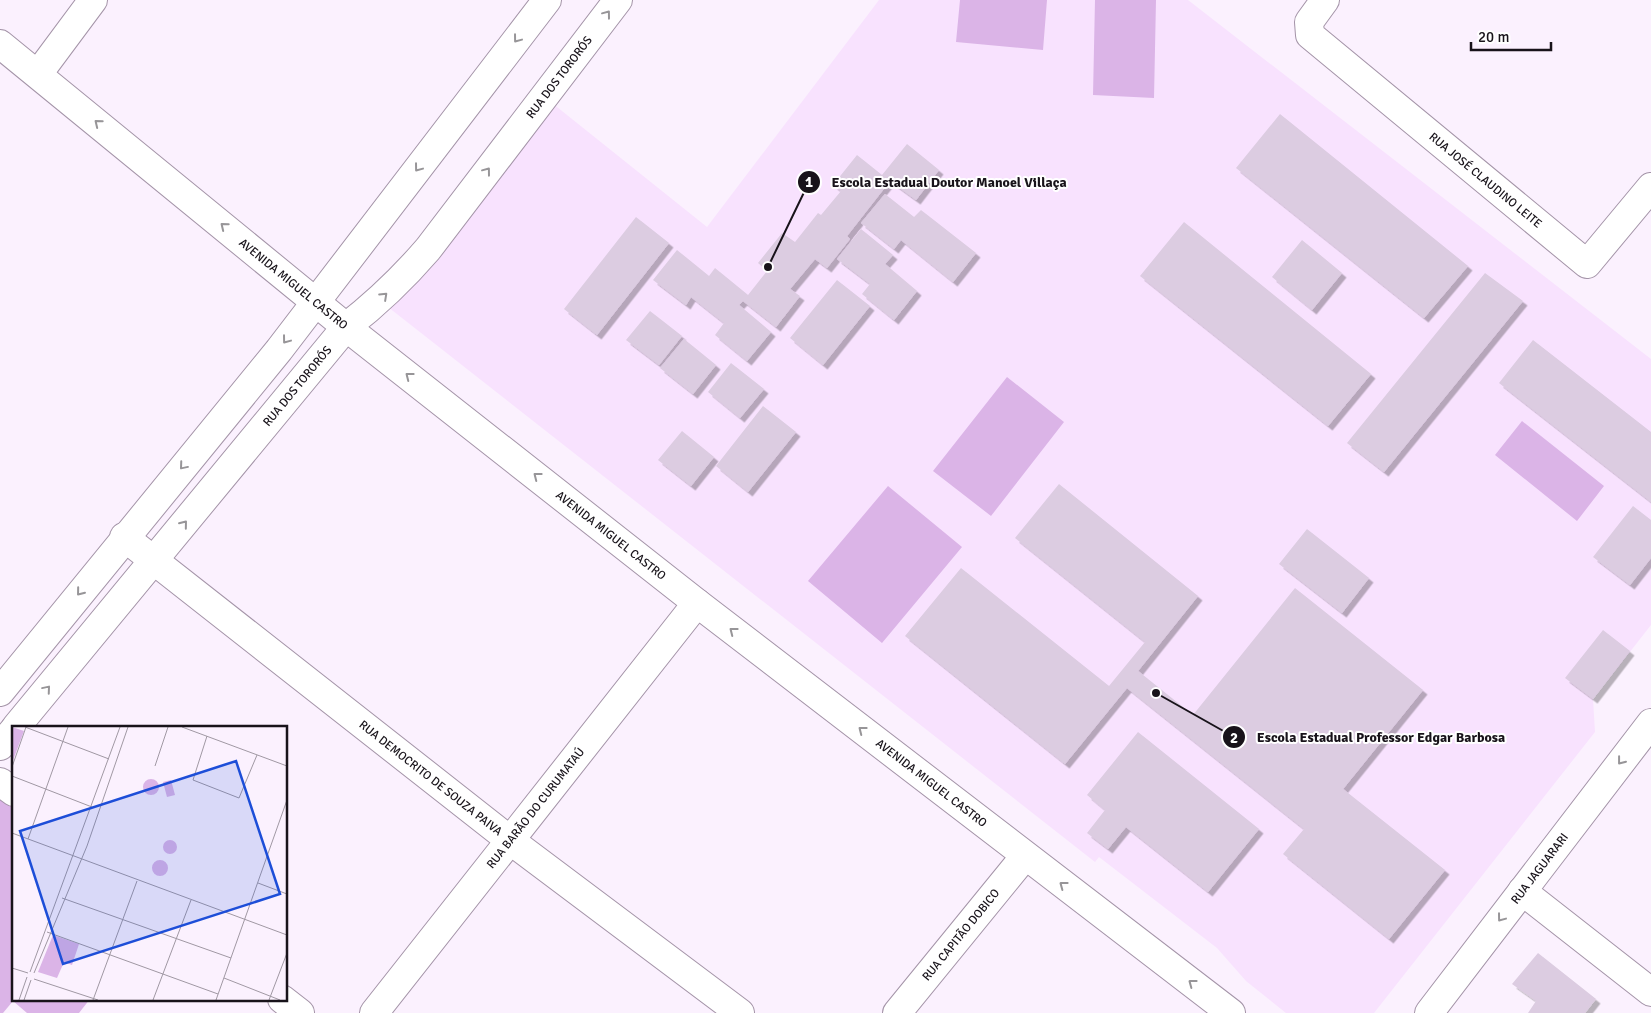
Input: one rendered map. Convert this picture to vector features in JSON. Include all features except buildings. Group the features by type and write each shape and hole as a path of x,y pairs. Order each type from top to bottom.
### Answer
{"street":[{"path":"38,74 93,0"},
{"path":"0,692 124,537 279,350 546,0"},
{"name":"RUA DOS TORORÓS","path":"17,726 346,327 379,301 405,276 618,0"},
{"name":"RUA JOSÉ CLAUDINO LEITE","path":"1325,0 1309,22 1308,30 1310,34 1587,264 1651,187"},
{"name":"AVENIDA MIGUEL CASTRO","path":"0,44 346,327 697,603 1231,1013"},
{"name":"RUA DEMOCRITO DE SOUZA PAIVA","path":"124,537 511,841 740,1013"},
{"name":"RUA BARÃO DO CURUMATAÚ","path":"374,1013 697,603"},
{"name":"RUA JAGUARARI","path":"1429,1013 1651,723"},
{"path":"0,746 12,732"},
{"path":"0,782 12,791"},
{"name":"RUA CAPITÃO DOBICO","path":"897,1013 1025,856"},
{"path":"1522,891 1651,992"},
{"path":"283,1000 300,1013"}],"shaded area":[{"path":"879,0 1188,0 1651,359 1651,625 1593,699 1595,732 1374,1013 1286,1013 1246,981 1217,948 1099,857 1095,862 388,307 552,103 707,227"},
{"path":"960,0 1047,0 1043,50 956,42"},
{"path":"1095,0 1156,0 1154,98 1093,95"},
{"path":"1007,377 1064,422 991,516 933,471"},
{"path":"1522,421 1604,486 1577,521 1495,455"},
{"path":"888,486 962,547 882,643 808,581"},
{"path":"0,791 12,800 12,1000 89,1000 79,1013 27,1013 13,1001 3,1013 0,1013"}],"place":[{"name":"Escola Estadual Doutor Manoel Villaça","path":"768,267"},
{"name":"Escola Estadual Professor Edgar Barbosa","path":"1156,693"}]}
